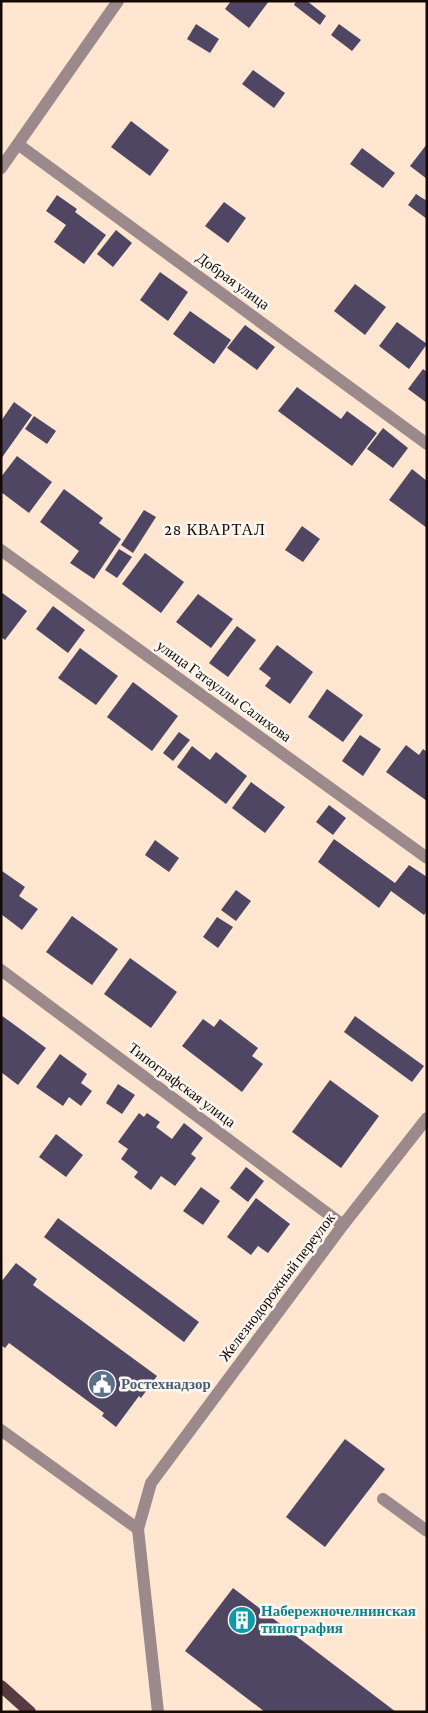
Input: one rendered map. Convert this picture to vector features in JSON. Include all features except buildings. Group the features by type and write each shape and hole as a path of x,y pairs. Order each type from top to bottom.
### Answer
{"main road":[{"path":"1,1686 30,1712"}],"street":[{"path":"1,168 19,145 118,1"},
{"name":"Добрая улица","path":"19,145 427,444"},
{"name":"улица Гатауллы Салихова","path":"1,550 427,858"},
{"name":"Типографская улица","path":"1,970 343,1225"},
{"name":"Железнодорожный переулок","path":"158,1712 138,1529 151,1483 343,1225 427,1118"},
{"path":"1,1430 138,1529"},
{"path":"383,1499 427,1531"}],"place":[{"name":"Ростехнадзор","path":"102,1384"},
{"name":"Набережночелнинская типография","path":"242,1620"}],"district":[{"name":"28 КВАРТАЛ","path":"215,529"}]}
